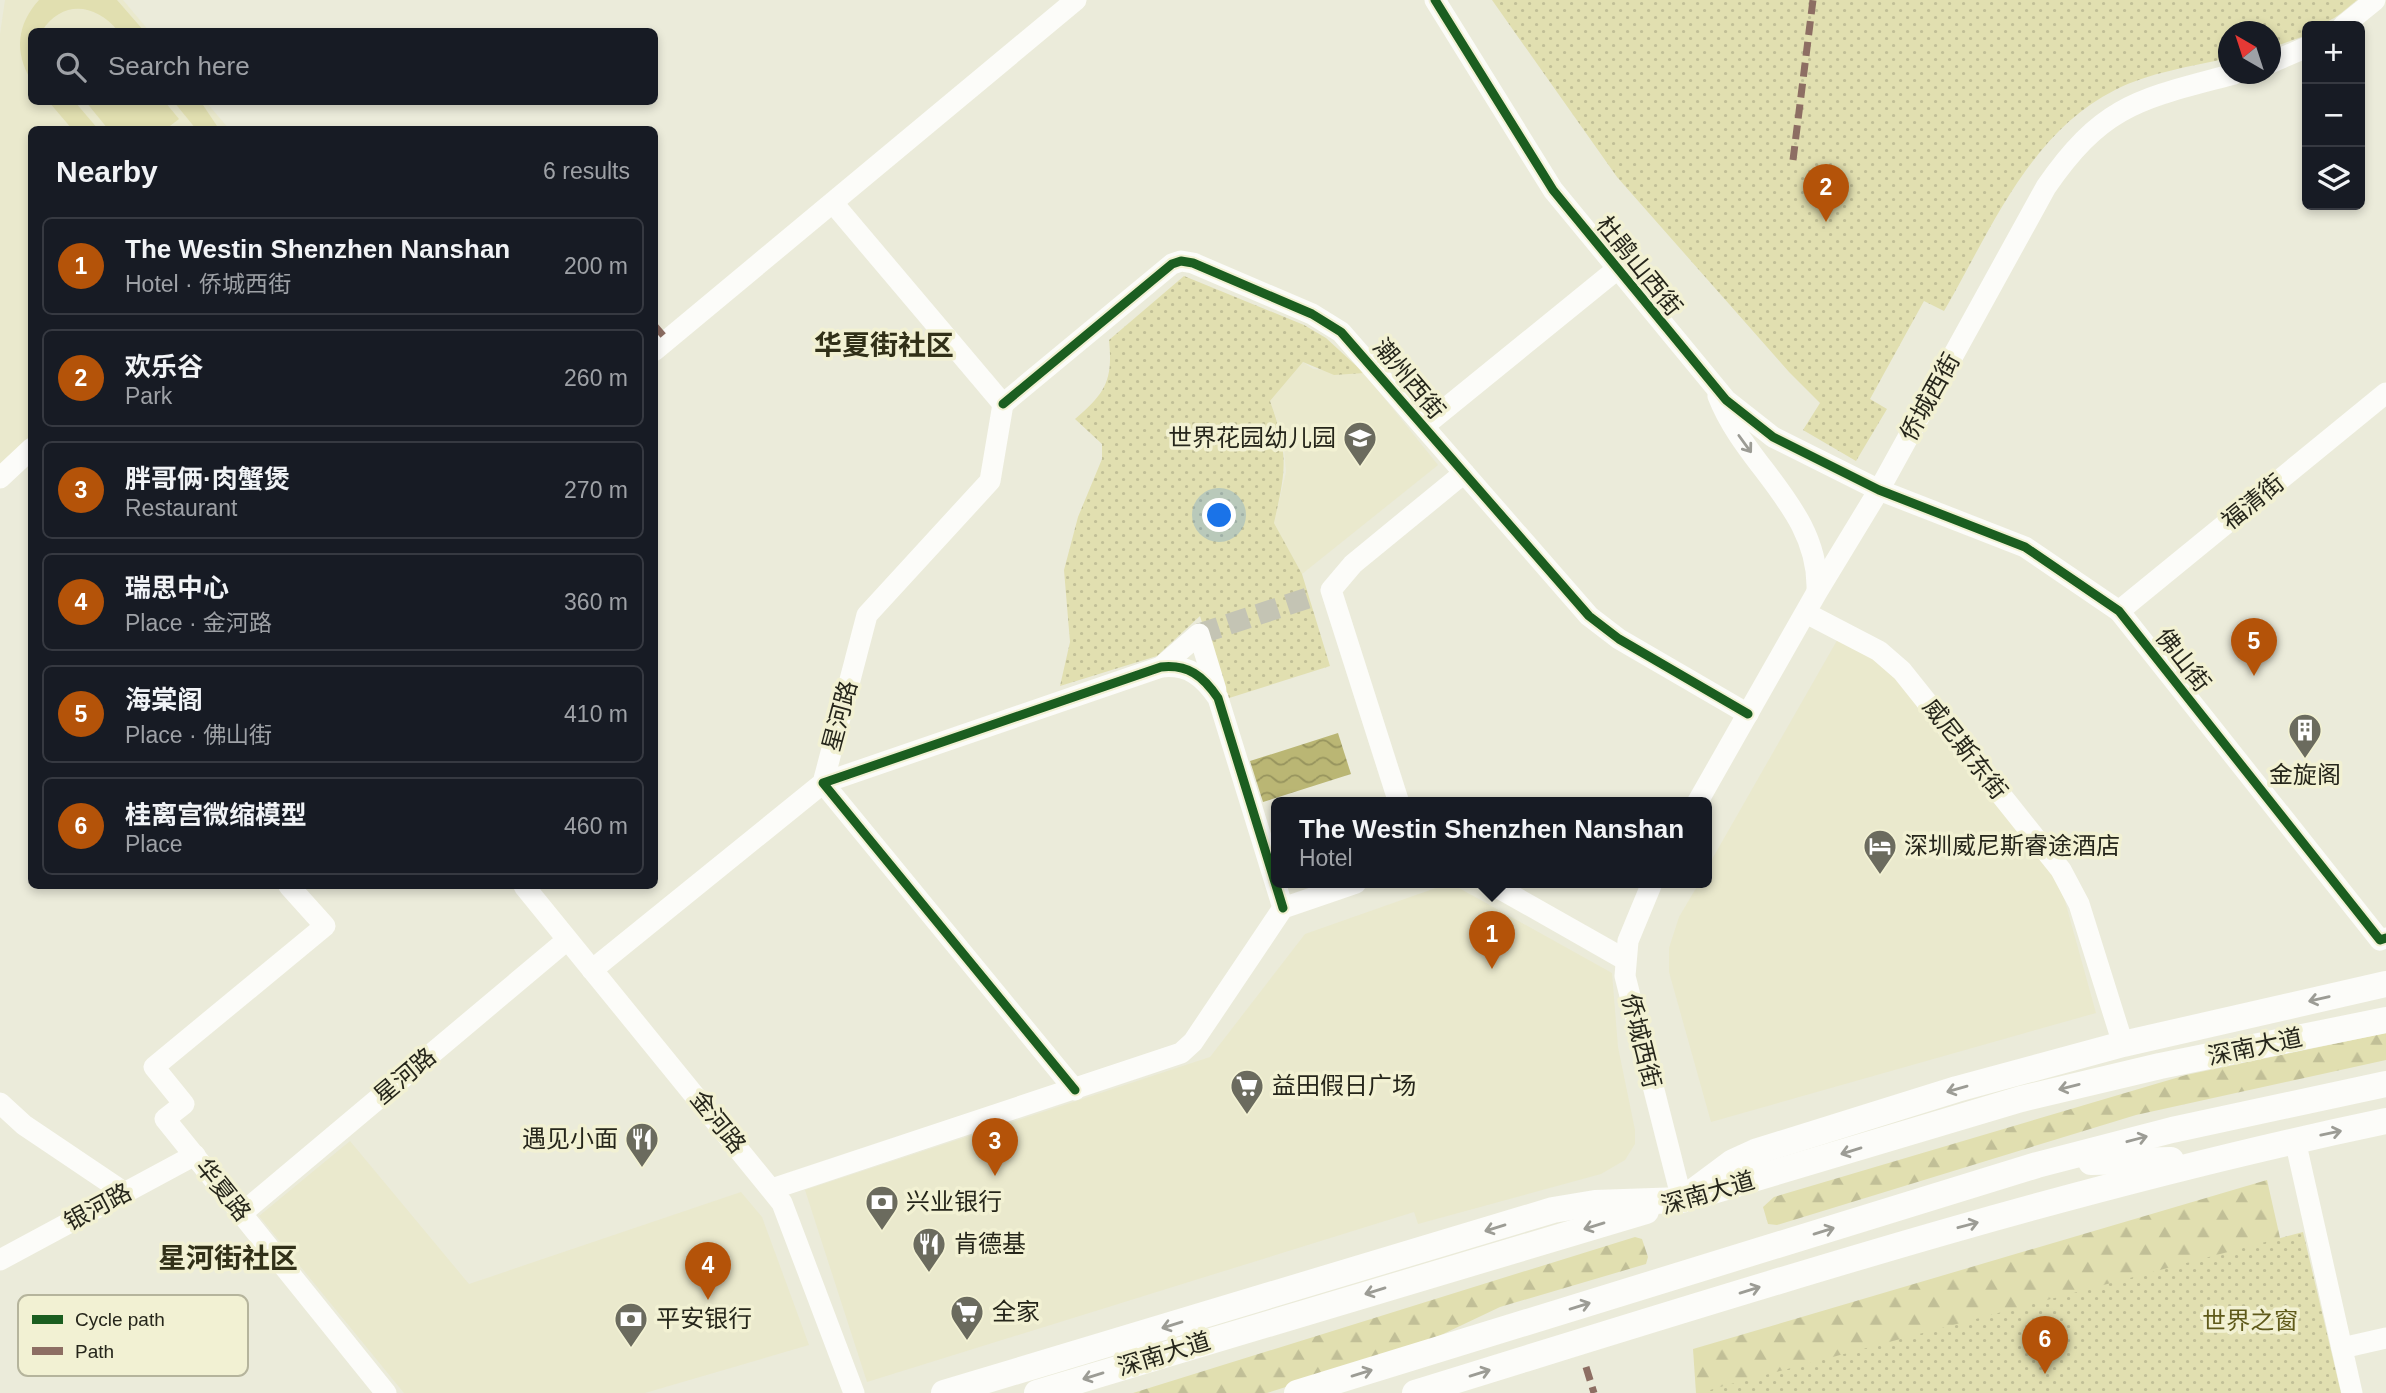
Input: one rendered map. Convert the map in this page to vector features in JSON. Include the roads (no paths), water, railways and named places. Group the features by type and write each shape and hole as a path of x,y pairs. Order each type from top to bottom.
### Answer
{"main road":[{"path":"944,1393 1553,1210 1595,1203 1682,1200 1733,1162 1755,1152 2023,1071 2123,1044 2386,984"},
{"name":"深南大道","path":"1037,1393 2021,1099 2160,1066 2386,1020"},
{"path":"2023,1071 2054,1066 2160,1066"},
{"path":"1297,1393 2037,1165 2172,1130 2386,1084"},
{"path":"1415,1393 1935,1234 2231,1154 2386,1121"},
{"path":"2037,1165 2231,1154"},
{"path":"1685,1309 1759,1251"},
{"path":"1150,1358 1308,1285"}],"street":[{"path":"658,348 1076,0"},
{"name":"杜鹃山西街","path":"1435,0 1545,180 1616,270 1713,384 1741,413 1773,437 1879,490"},
{"path":"2349,21 2375,0"},
{"path":"2281,58 2302,49"},
{"name":"侨城西街","path":"1700,797 1816,592 1879,490 2046,187 2067,156 2093,130 2138,101 2218,78"},
{"path":"832,203 1003,404"},
{"name":"潮州西街","path":"1003,404 1172,264 1181,261 1327,322 1356,345 1589,616 1619,639 1748,714"},
{"path":"1424,426 1616,270"},
{"path":"1713,384 1730,424 1808,533 1816,560 1816,592"},
{"name":"福清街","path":"2119,611 2386,393"},
{"name":"星河路","path":"592,970 823,783 867,615 990,481 1003,404"},
{"path":"0,478 28,452"},
{"path":"1397,797 1322,593 1353,564 1465,473"},
{"name":"佛山街","path":"1879,490 2025,547 2119,611 2379,940 2386,939"},
{"name":"威尼斯东街","path":"1806,613 1879,651 1902,671 2061,870 2079,904 2123,1044"},
{"path":"1161,667 1199,634 1271,869"},
{"path":"1075,1090 823,783 1161,667 1184,667 1194,671 1218,698"},
{"path":"1277,888 1283,908"},
{"path":"772,1189 1075,1090 1188,1048 1283,908 1341,888"},
{"path":"1499,888 1624,959"},
{"name":"侨城西街","path":"1649,888 1637,913 1624,959 1628,993 1682,1200"},
{"name":"华夏路","path":"292,889 325,926 154,1067 184,1104 165,1119 386,1393"},
{"name":"金河路","path":"526,889 772,1189 789,1219 854,1393"},
{"name":"星河路","path":"242,1213 568,940"},
{"path":"0,1103 23,1125 125,1193"},
{"path":"2295,1140 2351,1393"},
{"name":"银河路","path":"0,1260 195,1155"},
{"path":"2342,1348 2386,1338"}],"water":[{"path":"1338,733 1351,774 1279,797 1271,797 1263,802 1250,761"}],"tunnel":[{"path":"1199,634 1314,596"}],"place":[{"name":"欢乐谷","path":"1826,222"},
{"name":"世界花园幼儿园","path":"1360,468"},
{"name":"海棠阁","path":"2254,676"},
{"name":"金旋阁","path":"2305,760"},
{"name":"深圳威尼斯睿途酒店","path":"1880,876"},
{"name":"The Westin Shenzhen Nanshan","path":"1492,969"},
{"name":"益田假日广场","path":"1247,1116"},
{"name":"遇见小面","path":"642,1169"},
{"name":"胖哥俩·肉蟹煲","path":"995,1176"},
{"name":"兴业银行","path":"882,1232"},
{"name":"肯德基","path":"929,1274"},
{"name":"瑞思中心","path":"708,1300"},
{"name":"全家","path":"967,1342"},
{"name":"平安银行","path":"631,1349"},
{"name":"桂离宫微缩模型","path":"2045,1374"}],"district":[{"name":"华夏街社区","path":"884,345"},
{"name":"星河街社区","path":"228,1258"}],"park label":[{"name":"世界之窗","path":"2250,1321"}]}
